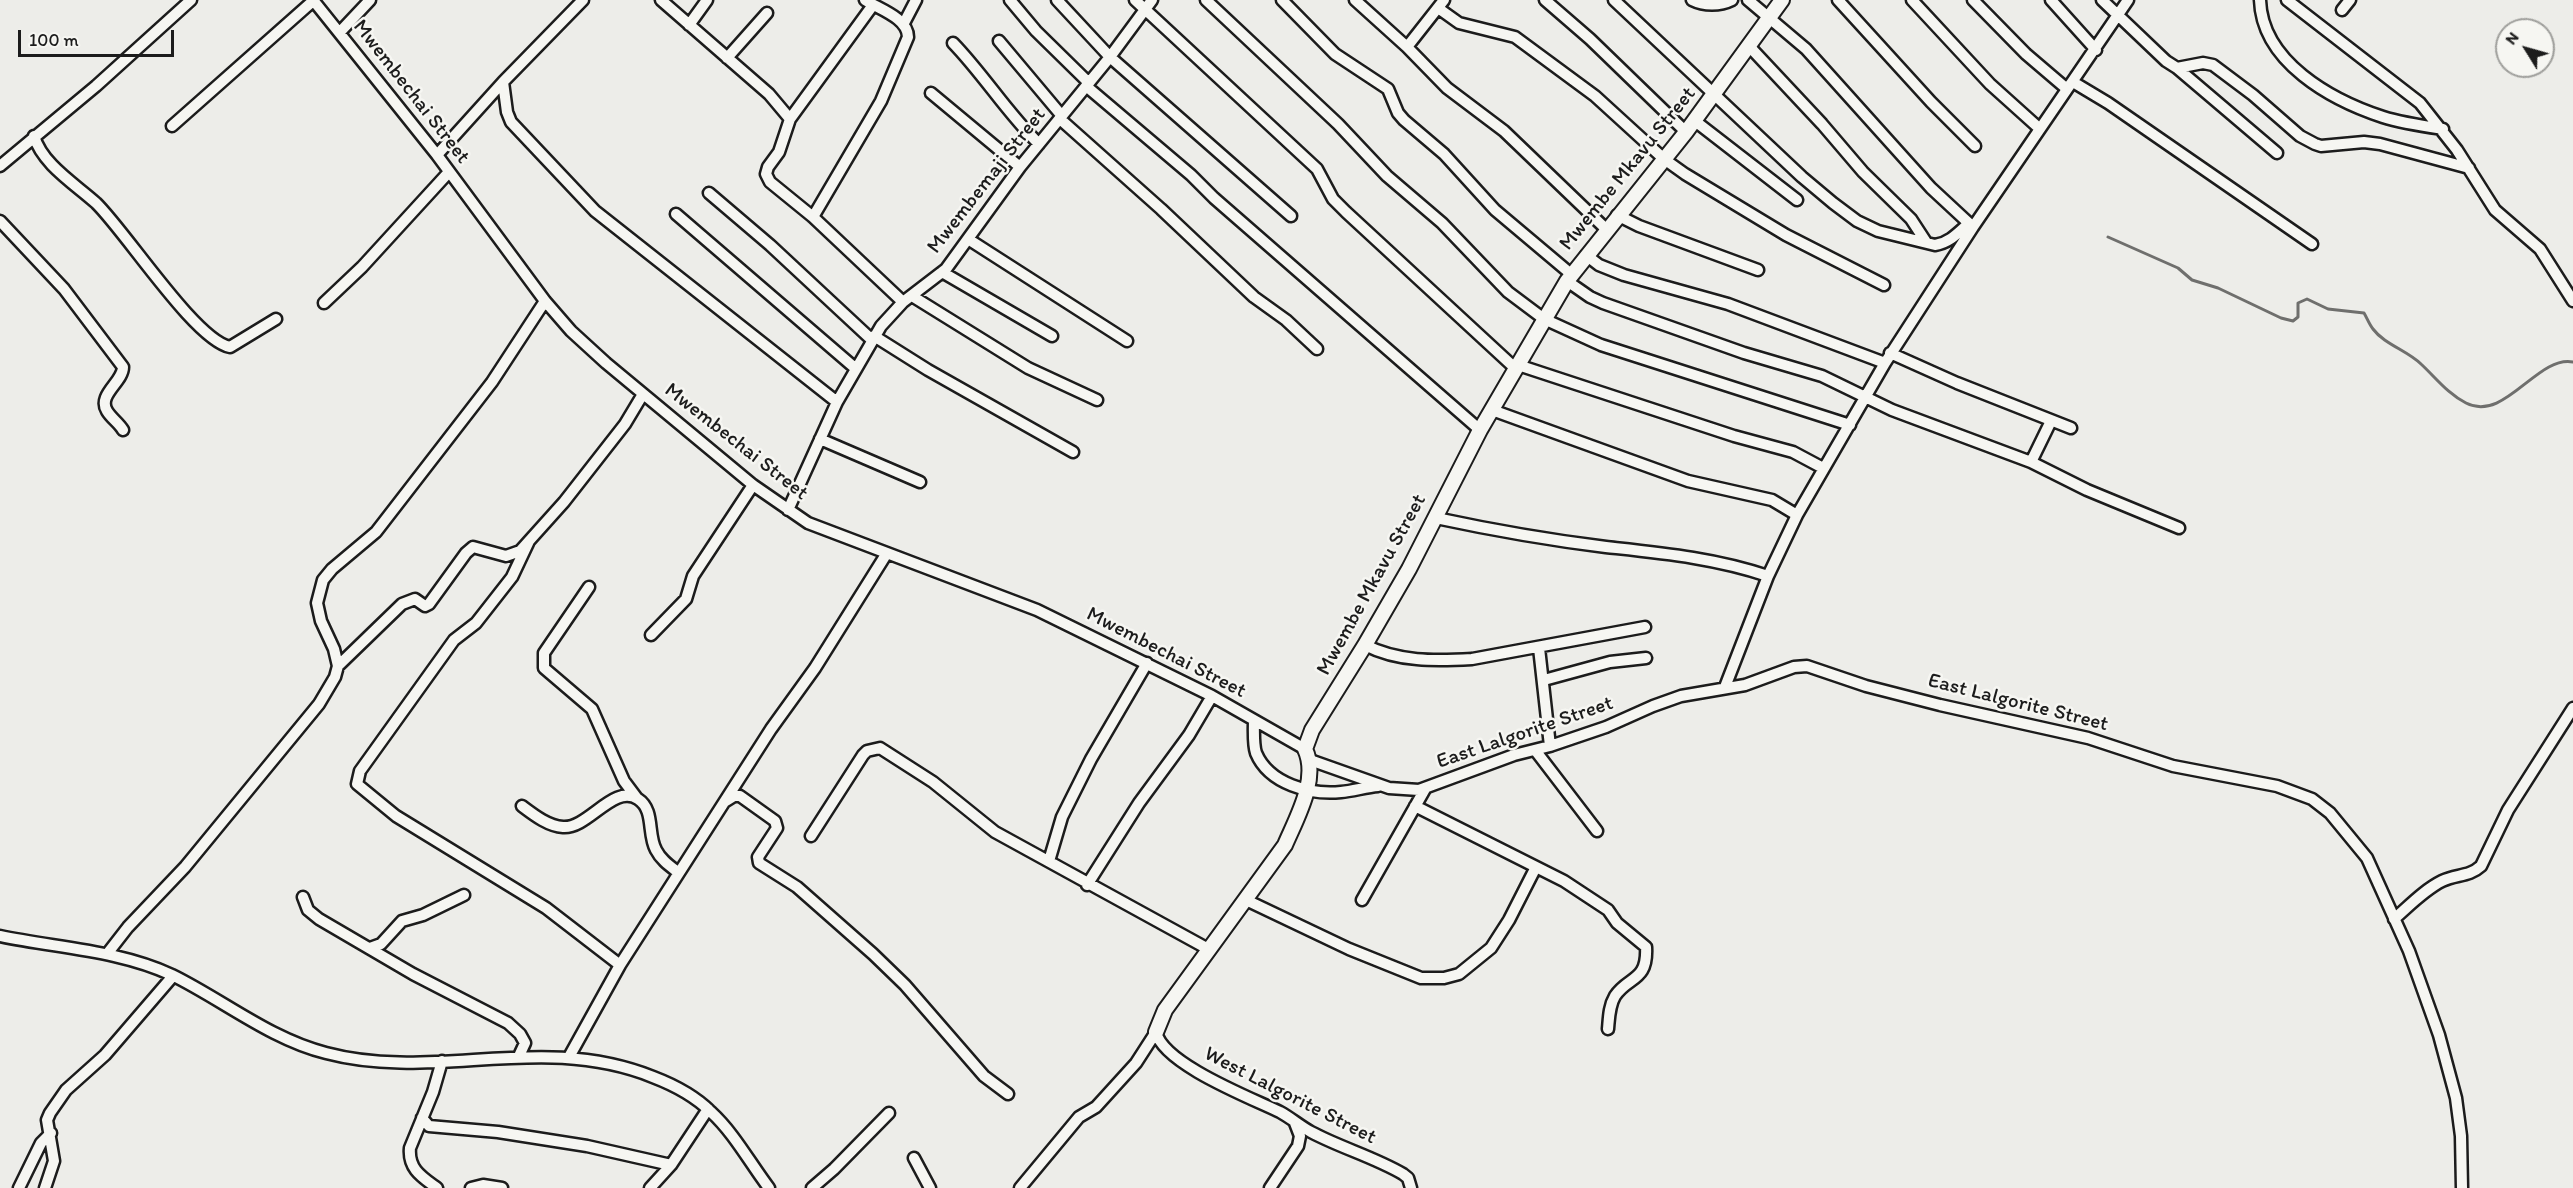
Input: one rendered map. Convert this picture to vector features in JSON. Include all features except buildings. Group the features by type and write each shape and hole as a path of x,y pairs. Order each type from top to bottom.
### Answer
{"street":[{"path":"0,166 96,86 191,0"},
{"path":"172,126 313,0"},
{"name":"Mwembechai Street","path":"313,0 437,155 545,301 584,344 753,485 808,523 1037,610 1147,663 1212,696 1308,755"},
{"path":"340,32 370,0"},
{"path":"437,155 503,82 583,0"},
{"path":"661,0 769,94 790,119"},
{"path":"689,25 707,0"},
{"path":"904,24 916,0"},
{"path":"1010,0 1036,31 1088,84 1214,198 1480,430"},
{"path":"1057,0 1110,57 1291,216"},
{"path":"1135,0 1317,169 1333,199 1346,212 1517,367 1734,436 1793,452 1823,468"},
{"name":"Mwembemaji Street","path":"788,510 837,402 873,338 907,299 942,272 1020,167 1110,57 1152,0"},
{"path":"1206,0 1338,124 1388,176 1442,223 1508,292 1544,319 1601,345 1850,425"},
{"path":"1282,0 1335,54 1388,89 1398,113 1404,120 1444,154 1495,210 1590,297 1743,353 1822,376 1892,411 2031,462 2087,490 2179,528"},
{"path":"1355,0 1407,47 1447,88 1504,131 1606,229"},
{"path":"1545,0 1590,39 1686,132"},
{"path":"1614,0 1802,177 1857,221 1887,234 1935,245 1943,244 1971,226"},
{"path":"1692,0 1712,4 1722,4 1731,0"},
{"path":"1748,0 1806,49 1910,166 1971,226"},
{"name":"Mwembe Mkavu Street","path":"1020,1188 1079,1116 1096,1107 1136,1063 1156,1032 1165,1010 1285,845 1306,791 1310,774 1308,755 1312,730 1365,645 1436,518 1480,430 1544,319 1569,277 1686,132 1782,0"},
{"path":"1838,0 1931,102 1975,146"},
{"path":"1912,0 1989,84 2040,129"},
{"path":"1973,0 2025,54 2223,182 2312,244"},
{"path":"2051,0 2096,50"},
{"path":"2102,0 2166,61 2277,153"},
{"path":"1725,687 1768,576 1797,515 1887,358 1971,226 2096,50 2128,0"},
{"path":"2260,0 2260,11 2272,44 2286,61 2325,90 2383,117 2443,129"},
{"path":"2342,10 2350,0"},
{"path":"813,217 885,93 908,37 908,30 904,24 869,2 790,119 779,152 768,167 767,179 907,299 1028,368 1064,387 1097,400"},
{"path":"2294,2 2420,104 2443,129 2495,210 2540,249 2573,301"},
{"path":"1407,47 1441,4 1459,23 1515,37 1595,96 1664,159 1755,217 1884,285"},
{"path":"727,58 767,13"},
{"path":"999,41 1061,117 1254,297 1286,320 1317,349"},
{"path":"953,43 968,58 1016,121 1039,144"},
{"path":"1748,45 1822,124 1863,172 1911,219 1926,242"},
{"path":"2177,68 2203,63 2213,65 2253,95 2300,136 2315,144 2321,146 2364,142 2380,144 2469,168"},
{"path":"503,82 507,112 511,122 582,199 837,402"},
{"path":"931,93 1020,167"},
{"path":"1695,120 1797,200"},
{"path":"34,136 40,150 104,212 191,317 215,340 230,347 276,319"},
{"path":"324,303 362,267 449,172"},
{"path":"710,193 873,338 1073,452"},
{"path":"676,214 855,368"},
{"path":"1617,215 1639,226 1758,270"},
{"path":"0,221 64,289 123,367 123,373 108,392 105,405 107,411 123,430"},
{"path":"968,239 1127,341"},
{"path":"1586,255 1606,268 1624,275 1728,304 1887,358 2071,428"},
{"path":"942,272 1053,336"},
{"path":"107,954 128,927 185,867 319,704 335,677 338,666 334,649 321,621 317,603 323,580 332,569 376,532 492,382 545,301"},
{"path":"338,666 402,604 415,599 425,606 429,604 473,546 506,556 520,551 564,502 613,440 643,394"},
{"path":"1492,411 1688,481 1772,500 1797,515"},
{"path":"2031,462 2051,421"},
{"path":"820,439 920,482"},
{"path":"651,635 686,599 693,576 753,485"},
{"path":"1436,518 1518,536 1694,558 1741,567 1768,576"},
{"path":"529,541 512,577 476,623 454,640 360,771 357,784 396,816 546,908 620,965"},
{"path":"569,1057 620,965 771,729 815,668 887,553"},
{"path":"588,587 547,647 543,660 544,668 592,709 624,781 643,803 649,815 650,833 655,849 662,860 679,873"},
{"path":"1365,645 1383,654 1400,658 1445,661 1539,648 1645,627"},
{"path":"1539,648 1550,746"},
{"path":"1544,680 1610,662 1646,658"},
{"path":"1049,861 1062,817 1147,663"},
{"name":"East Lalgorite Street","path":"1308,755 1382,786 1407,791 1425,789 1491,762 1550,746 1606,727 1663,702 1753,682 1794,667 1815,667 1866,686 2088,738 2173,766 2277,786 2312,799 2330,813 2367,858 2426,995 2456,1098 2461,1136 2462,1188"},
{"path":"1087,885 1139,802 1189,735 1212,696"},
{"path":"2394,919 2434,885 2446,879 2473,873 2481,866 2508,810 2573,708"},
{"path":"1254,720 1255,751 1265,768 1306,791 1341,792 1382,786"},
{"path":"811,836 862,755 867,751 880,748 933,782 995,832 1049,861 1087,885 1210,950"},
{"path":"1535,750 1597,831"},
{"path":"1362,900 1425,789"},
{"path":"522,806 546,822 562,827 572,826 606,804 625,796 636,797"},
{"path":"726,801 734,796 740,796 775,821 777,828 758,857 759,863 797,887 873,954 905,985 984,1076 1008,1094"},
{"path":"1415,806 1564,881 1608,910 1617,923 1646,947 1644,968 1633,981 1615,995 1610,1006 1608,1029"},
{"path":"1246,900 1332,941 1421,978 1444,978 1459,974 1491,948 1509,920 1536,867"},
{"path":"370,948 381,944 402,921 423,915 465,895"},
{"path":"303,897 311,914 514,1028 525,1043 519,1056"},
{"path":"0,936 107,954 173,976 309,1048 368,1061 442,1061 519,1056 569,1057 615,1064 677,1088 708,1109 742,1150 769,1188"},
{"path":"45,1188 54,1161 47,1120 66,1090 105,1055 173,976"},
{"name":"West Lalgorite Street","path":"1156,1032 1158,1042 1182,1062 1284,1114 1324,1138 1403,1174 1408,1178 1411,1188"},
{"path":"437,1188 415,1171 409,1157 442,1061"},
{"path":"650,1188 671,1164 708,1109"},
{"path":"812,1188 889,1113"},
{"path":"422,1118 429,1126 498,1132 587,1146 671,1164"},
{"path":"1270,1188 1298,1146 1300,1136 1295,1122"},
{"path":"19,1188 24,1173 41,1143 51,1133"},
{"path":"914,1158 930,1188"},
{"path":"471,1188 483,1185 502,1188"}],"waterway":[{"path":"2108,237 2178,268 2192,280 2218,288 2281,318 2293,321 2298,317 2298,303 2307,299 2328,309 2364,313 2378,334 2416,359 2460,399 2480,407 2494,404 2508,397 2547,368 2560,363 2573,362"}]}
